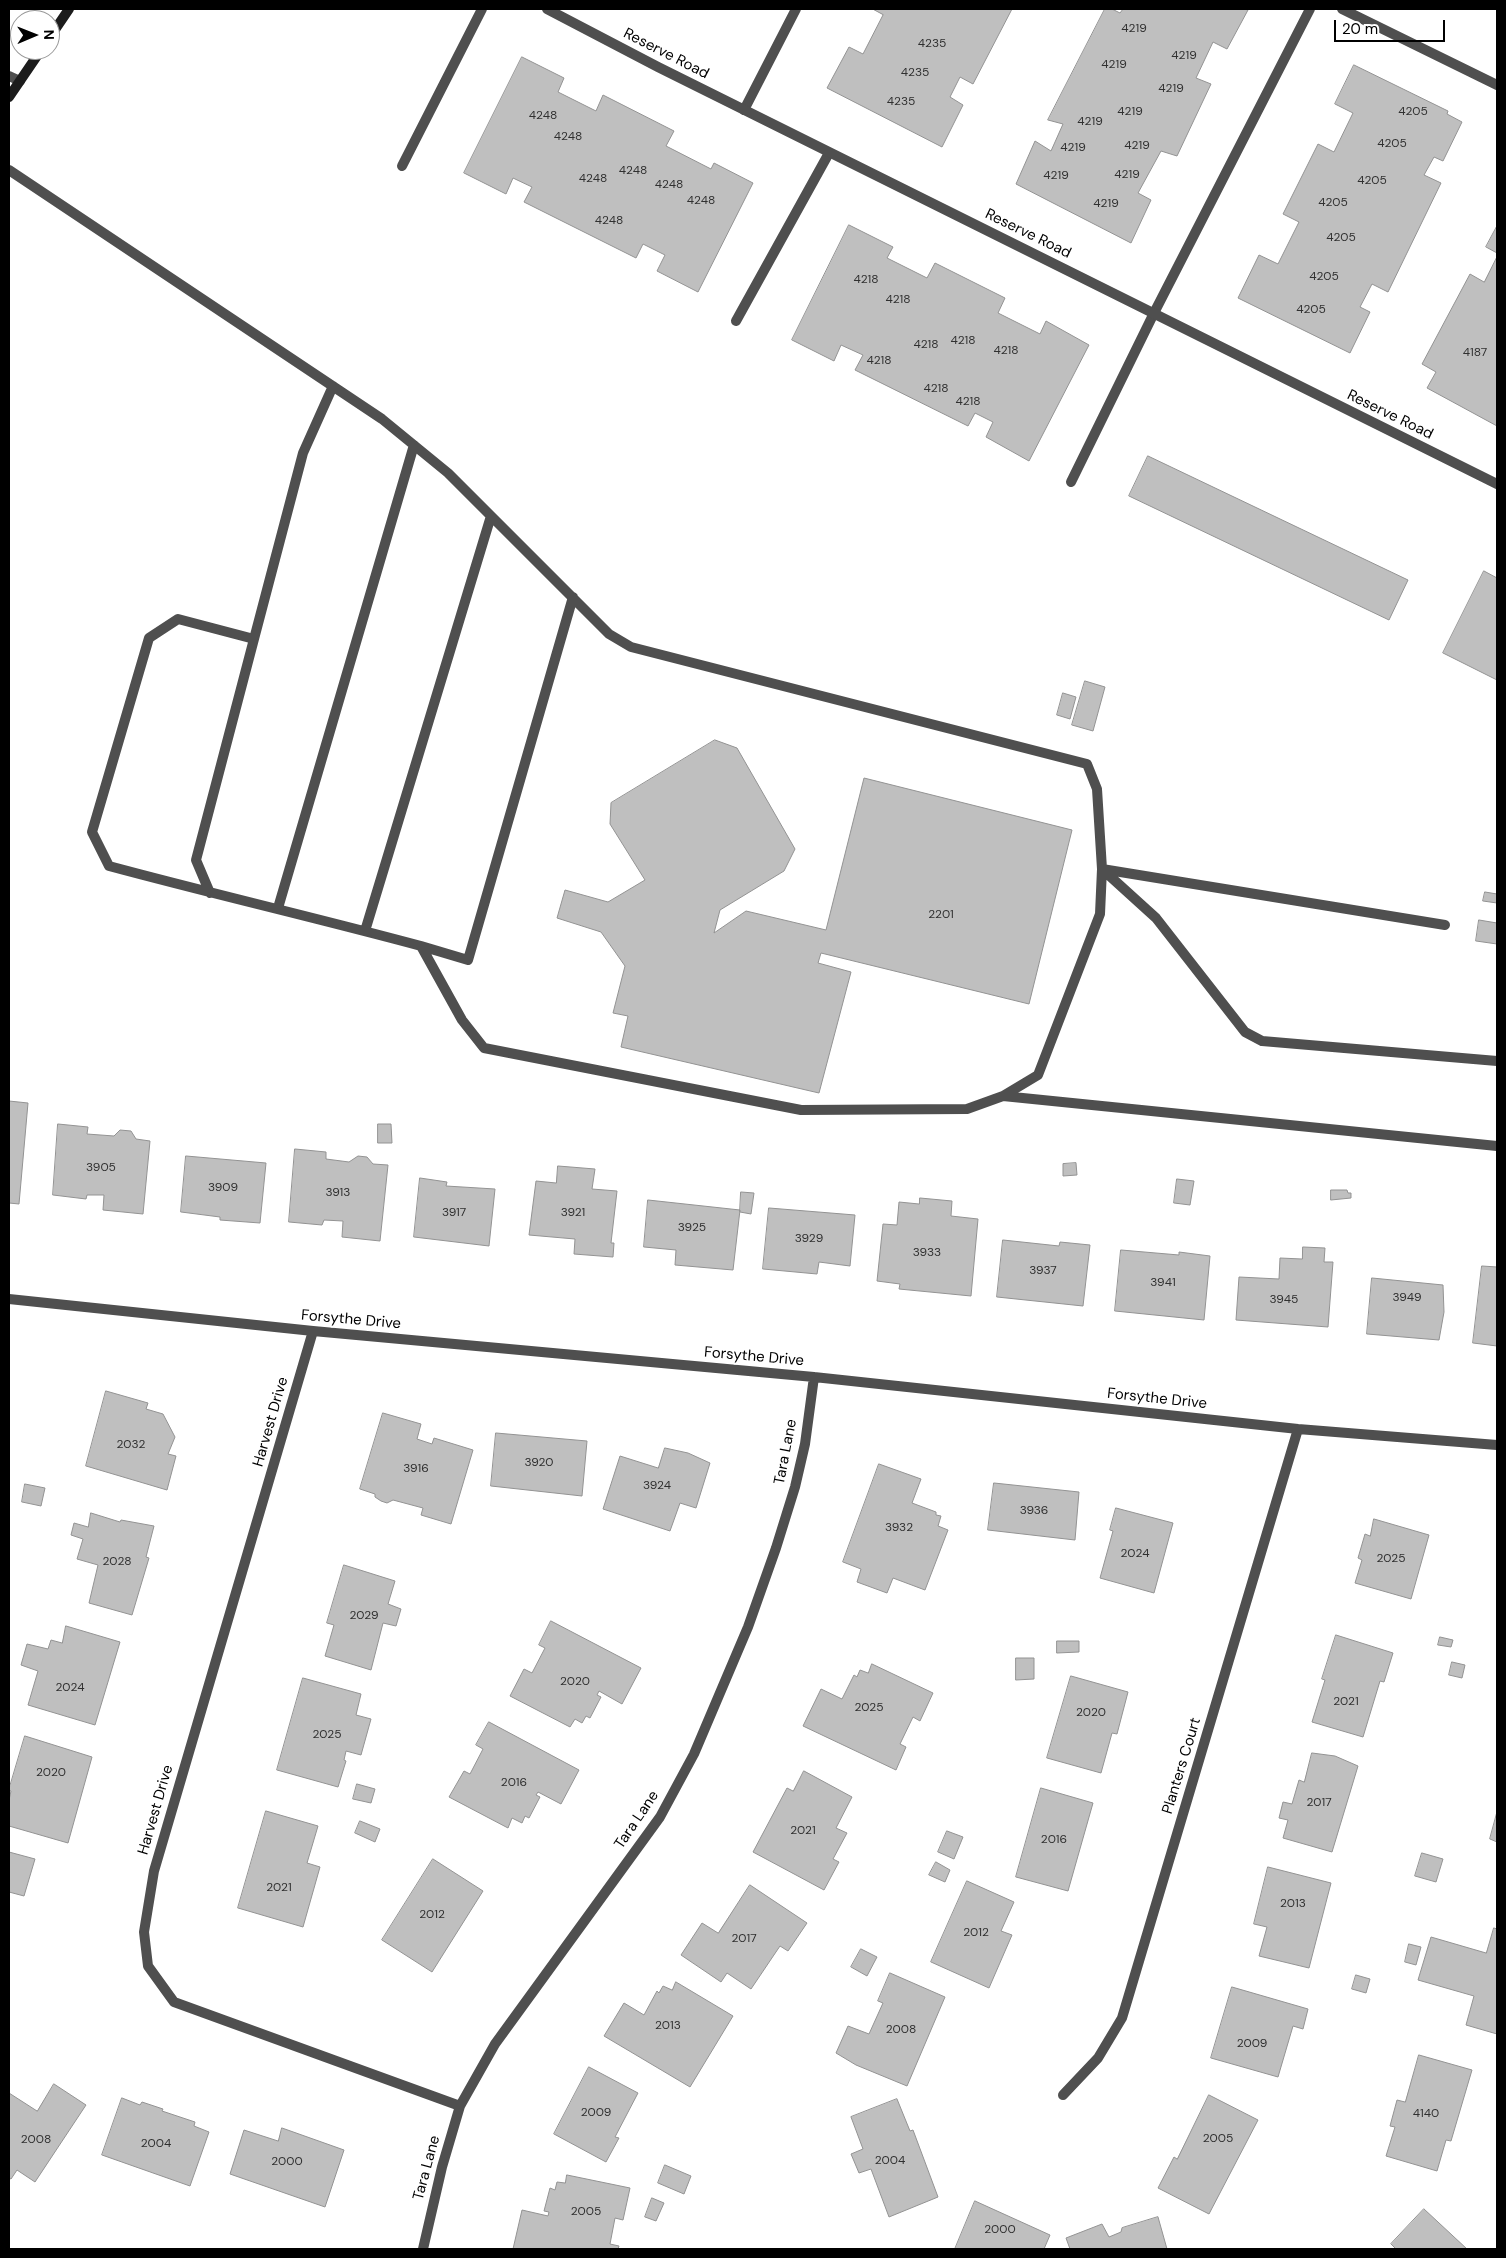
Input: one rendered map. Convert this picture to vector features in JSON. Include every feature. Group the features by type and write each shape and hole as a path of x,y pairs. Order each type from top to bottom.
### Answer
{"street":[{"path":"60,22 69,9"},
{"path":"402,166 482,9"},
{"name":"Reserve Road","path":"547,9 744,110 1497,484"},
{"path":"744,110 796,9"},
{"path":"1071,482 1154,313 1310,9"},
{"path":"1342,9 1497,85"},
{"path":"9,97 34,60"},
{"path":"9,76 20,82"},
{"path":"736,321 830,152"},
{"path":"9,170 382,419 448,472 609,634 632,647 1087,764 1097,789 1102,869 1100,914 1038,1075 1003,1096 967,1109 801,1110 484,1048 462,1020 421,946"},
{"path":"210,893 196,860 303,453 333,386"},
{"path":"278,908 414,445"},
{"path":"365,931 491,516"},
{"path":"254,639 178,619 149,638 92,832 109,866 210,893 278,908 468,960 573,597"},
{"path":"1102,869 1445,925"},
{"path":"1102,869 1156,918 1245,1032 1262,1041 1497,1061"},
{"path":"1003,1096 1497,1146"},
{"name":"Forsythe Drive","path":"9,1299 313,1331 814,1377 1298,1430 1497,1446"},
{"name":"Harvest Drive","path":"313,1331 154,1871 144,1932 148,1966 174,2002 460,2106"},
{"name":"Tara Lane","path":"423,2249 442,2167 460,2106 495,2044 660,1817 694,1754 748,1627 776,1548 795,1487 803,1452 814,1377"},
{"name":"Planters Court","path":"1063,2095 1098,2058 1122,2018 1298,1430"}],"building":[{"path":"873,9 1012,9 973,84 960,77 950,97 963,105 942,147 827,88 849,47 863,54 883,15"},
{"path":"1105,9 1112,9 1120,13 1123,9 1248,10 1227,49 1213,42 1196,78 1211,84 1177,156 1161,151 1138,193 1151,200 1131,243 1016,184 1035,141 1051,151 1063,124 1048,120"},
{"path":"522,57 564,78 558,92 596,111 603,95 674,131 666,146 711,169 714,163 753,183 698,292 657,271 665,255 643,244 636,258 524,202 532,187 513,178 506,194 464,173"},
{"path":"1354,65 1448,111 1447,114 1462,122 1443,161 1434,157 1424,175 1441,183 1388,292 1372,284 1360,307 1370,312 1350,353 1238,298 1259,255 1278,264 1299,222 1283,214 1318,144 1334,152 1353,113 1335,104"},
{"path":"849,225 893,247 887,258 927,278 935,263 1005,298 998,313 1040,334 1046,321 1089,345 1029,461 986,437 993,422 975,413 968,426 855,370 863,355 841,345 834,361 792,340"},
{"path":"1497,226 1497,253 1486,247"},
{"path":"1497,257 1497,426 1427,388 1436,372 1422,364 1470,274 1484,282"},
{"path":"1148,456 1408,580 1389,620 1129,496"},
{"path":"1484,571 1497,578 1497,680 1443,653"},
{"path":"1085,681 1105,687 1093,731 1072,725"},
{"path":"1063,693 1076,697 1070,719 1057,715"},
{"path":"715,740 737,748 795,849 784,871 720,910 714,933 746,911 826,930 864,778 1072,830 1029,1004 821,953 818,963 851,972 819,1093 621,1047 628,1016 613,1013 625,966 601,932 557,918 565,890 608,902 645,880 610,824 611,803"},
{"path":"1485,892 1497,894 1497,903 1483,901"},
{"path":"1479,920 1497,923 1497,944 1476,941"},
{"path":"9,1101 28,1103 19,1204 9,1203"},
{"path":"58,1124 88,1127 87,1134 114,1136 120,1130 131,1131 136,1139 150,1141 143,1214 103,1210 104,1195 87,1195 86,1199 53,1195"},
{"path":"378,1124 391,1124 392,1143 378,1143"},
{"path":"295,1149 326,1152 326,1159 349,1162 358,1156 367,1157 373,1164 388,1165 380,1241 342,1237 343,1221 324,1220 322,1225 289,1222"},
{"path":"186,1156 266,1163 260,1223 220,1220 220,1217 181,1212"},
{"path":"1076,1163 1077,1175 1063,1176 1063,1164"},
{"path":"558,1166 595,1169 592,1189 617,1191 611,1243 614,1243 613,1257 574,1254 575,1239 529,1235 536,1181 556,1183"},
{"path":"420,1178 447,1182 446,1186 495,1189 489,1246 414,1237"},
{"path":"1177,1179 1194,1181 1190,1205 1174,1203"},
{"path":"1331,1190 1347,1190 1348,1193 1351,1193 1351,1198 1331,1200"},
{"path":"741,1192 754,1193 751,1214 740,1212"},
{"path":"920,1198 952,1201 951,1216 978,1219 971,1296 899,1289 900,1284 877,1281 883,1224 897,1225 899,1202 919,1204"},
{"path":"648,1200 740,1210 733,1270 675,1265 676,1250 644,1247"},
{"path":"769,1208 855,1215 850,1266 819,1262 817,1274 763,1269"},
{"path":"1003,1240 1059,1246 1060,1242 1090,1245 1083,1306 997,1297"},
{"path":"1303,1247 1325,1248 1324,1262 1333,1262 1328,1327 1236,1320 1239,1277 1279,1279 1280,1258 1302,1259"},
{"path":"1121,1250 1179,1255 1179,1252 1210,1256 1204,1320 1115,1311"},
{"path":"1482,1266 1497,1267 1497,1346 1473,1343"},
{"path":"1372,1278 1443,1285 1444,1312 1439,1340 1367,1334"},
{"path":"106,1391 148,1403 146,1409 163,1414 175,1437 168,1454 176,1456 167,1490 86,1466"},
{"path":"383,1413 421,1424 417,1439 432,1444 434,1438 473,1450 451,1524 421,1515 423,1508 393,1500 387,1503 375,1497 375,1494 360,1489"},
{"path":"496,1433 587,1441 582,1496 491,1486"},
{"path":"665,1448 688,1453 710,1463 696,1508 680,1503 670,1531 603,1509 620,1456 658,1468"},
{"path":"879,1464 921,1479 912,1503 936,1512 936,1515 941,1516 938,1526 948,1530 925,1590 893,1578 887,1593 857,1582 861,1569 843,1562"},
{"path":"994,1483 1079,1492 1075,1540 988,1530"},
{"path":"25,1484 45,1488 41,1506 22,1502"},
{"path":"1116,1508 1173,1523 1154,1593 1100,1578 1113,1531 1110,1530"},
{"path":"91,1513 120,1522 121,1520 154,1526 146,1557 149,1558 132,1615 89,1603 98,1565 77,1559 83,1539 71,1535 74,1523 88,1527"},
{"path":"1374,1519 1429,1535 1411,1599 1355,1583 1362,1560 1358,1558 1365,1534 1370,1536"},
{"path":"344,1565 395,1581 388,1604 401,1609 396,1626 383,1623 371,1670 325,1656 334,1625 327,1623"},
{"path":"551,1621 641,1668 622,1704 599,1691 597,1695 601,1697 590,1718 586,1716 582,1723 575,1719 570,1727 510,1696 524,1669 532,1673 545,1648 539,1645"},
{"path":"66,1626 120,1642 95,1725 28,1705 38,1671 21,1665 27,1644 48,1649 51,1640 62,1643"},
{"path":"1336,1635 1393,1653 1384,1682 1380,1681 1363,1737 1312,1722 1325,1680 1322,1679"},
{"path":"1440,1637 1453,1640 1451,1647 1438,1645"},
{"path":"1057,1641 1079,1641 1079,1652 1057,1653"},
{"path":"1016,1658 1034,1658 1034,1679 1016,1680"},
{"path":"1452,1662 1465,1665 1462,1678 1449,1675"},
{"path":"872,1664 933,1693 920,1721 913,1717 900,1744 906,1747 896,1770 803,1726 821,1689 842,1699 854,1675 857,1677 860,1670 868,1673"},
{"path":"1071,1676 1128,1692 1117,1734 1112,1733 1101,1773 1047,1758"},
{"path":"303,1678 361,1694 356,1715 371,1719 361,1755 346,1751 344,1760 346,1761 338,1787 277,1770"},
{"path":"489,1722 579,1770 561,1804 538,1792 536,1795 540,1797 529,1818 525,1816 522,1823 512,1818 508,1828 449,1797 464,1771 470,1774 483,1749 476,1745"},
{"path":"25,1736 92,1757 68,1843 9,1826 11,1791 9,1790"},
{"path":"1312,1753 1335,1756 1358,1766 1332,1852 1283,1838 1288,1820 1279,1818 1283,1802 1292,1804 1299,1780 1304,1782"},
{"path":"804,1771 852,1797 836,1828 847,1833 833,1859 839,1862 824,1890 753,1852 787,1788 793,1791"},
{"path":"357,1784 375,1789 371,1803 353,1799"},
{"path":"1041,1788 1093,1803 1068,1891 1016,1877"},
{"path":"266,1811 318,1826 307,1863 320,1867 303,1927 238,1908"},
{"path":"1497,1812 1497,1842 1490,1839"},
{"path":"360,1821 380,1829 375,1842 355,1833"},
{"path":"947,1831 963,1837 954,1859 938,1852"},
{"path":"9,1852 35,1859 24,1896 9,1892"},
{"path":"1422,1853 1443,1859 1436,1882 1415,1876"},
{"path":"433,1859 483,1891 432,1972 382,1940"},
{"path":"936,1862 950,1870 945,1882 929,1875"},
{"path":"1268,1867 1331,1883 1309,1968 1259,1956 1267,1927 1254,1924"},
{"path":"967,1881 1014,1902 1001,1931 1012,1935 989,1988 931,1962"},
{"path":"750,1885 807,1923 788,1951 780,1946 751,1989 727,1973 721,1982 681,1955 702,1923 718,1933"},
{"path":"1494,1928 1497,1929 1497,2034 1466,2025 1474,1996 1418,1980 1431,1937 1486,1953"},
{"path":"1409,1944 1421,1947 1416,1965 1405,1962"},
{"path":"861,1949 877,1957 867,1976 851,1967"},
{"path":"890,1973 945,1997 907,2086 856,2065 836,2053 848,2026 869,2034 883,2003 878,2001"},
{"path":"1356,1975 1370,1979 1366,1993 1352,1989"},
{"path":"676,1982 733,2016 690,2087 604,2036 624,2003 644,2015 657,1991 659,1993 663,1986 672,1990"},
{"path":"1232,1987 1308,2009 1303,2029 1293,2026 1278,2077 1211,2058"},
{"path":"1419,2055 1472,2070 1451,2141 1446,2140 1437,2171 1386,2156 1395,2127 1390,2126 1397,2100 1405,2102"},
{"path":"589,2067 638,2093 615,2137 619,2138 606,2162 554,2134"},
{"path":"54,2084 86,2105 35,2182 17,2170 11,2179 9,2178 9,2093 37,2111"},
{"path":"1209,2095 1258,2120 1209,2214 1158,2188 1174,2157 1177,2159"},
{"path":"122,2098 140,2105 142,2102 163,2109 162,2111 195,2122 194,2126 209,2132 190,2186 102,2155"},
{"path":"897,2099 910,2131 913,2130 938,2197 889,2217 871,2169 859,2173 851,2154 863,2149 851,2117"},
{"path":"282,2128 344,2150 325,2207 230,2174 244,2130 278,2141"},
{"path":"665,2165 691,2176 684,2194 658,2183"},
{"path":"567,2175 630,2188 623,2220 615,2218 610,2244 619,2246 618,2249 513,2249 522,2210 548,2216 549,2212 544,2211 550,2188 555,2190 557,2182 565,2183"},
{"path":"652,2198 664,2203 656,2221 645,2217"},
{"path":"975,2201 1050,2235 1044,2249 955,2249"},
{"path":"1424,2209 1467,2249 1396,2249 1391,2244"},
{"path":"1158,2217 1167,2249 1070,2249 1066,2238 1102,2224 1109,2237 1121,2232 1122,2228"}]}
